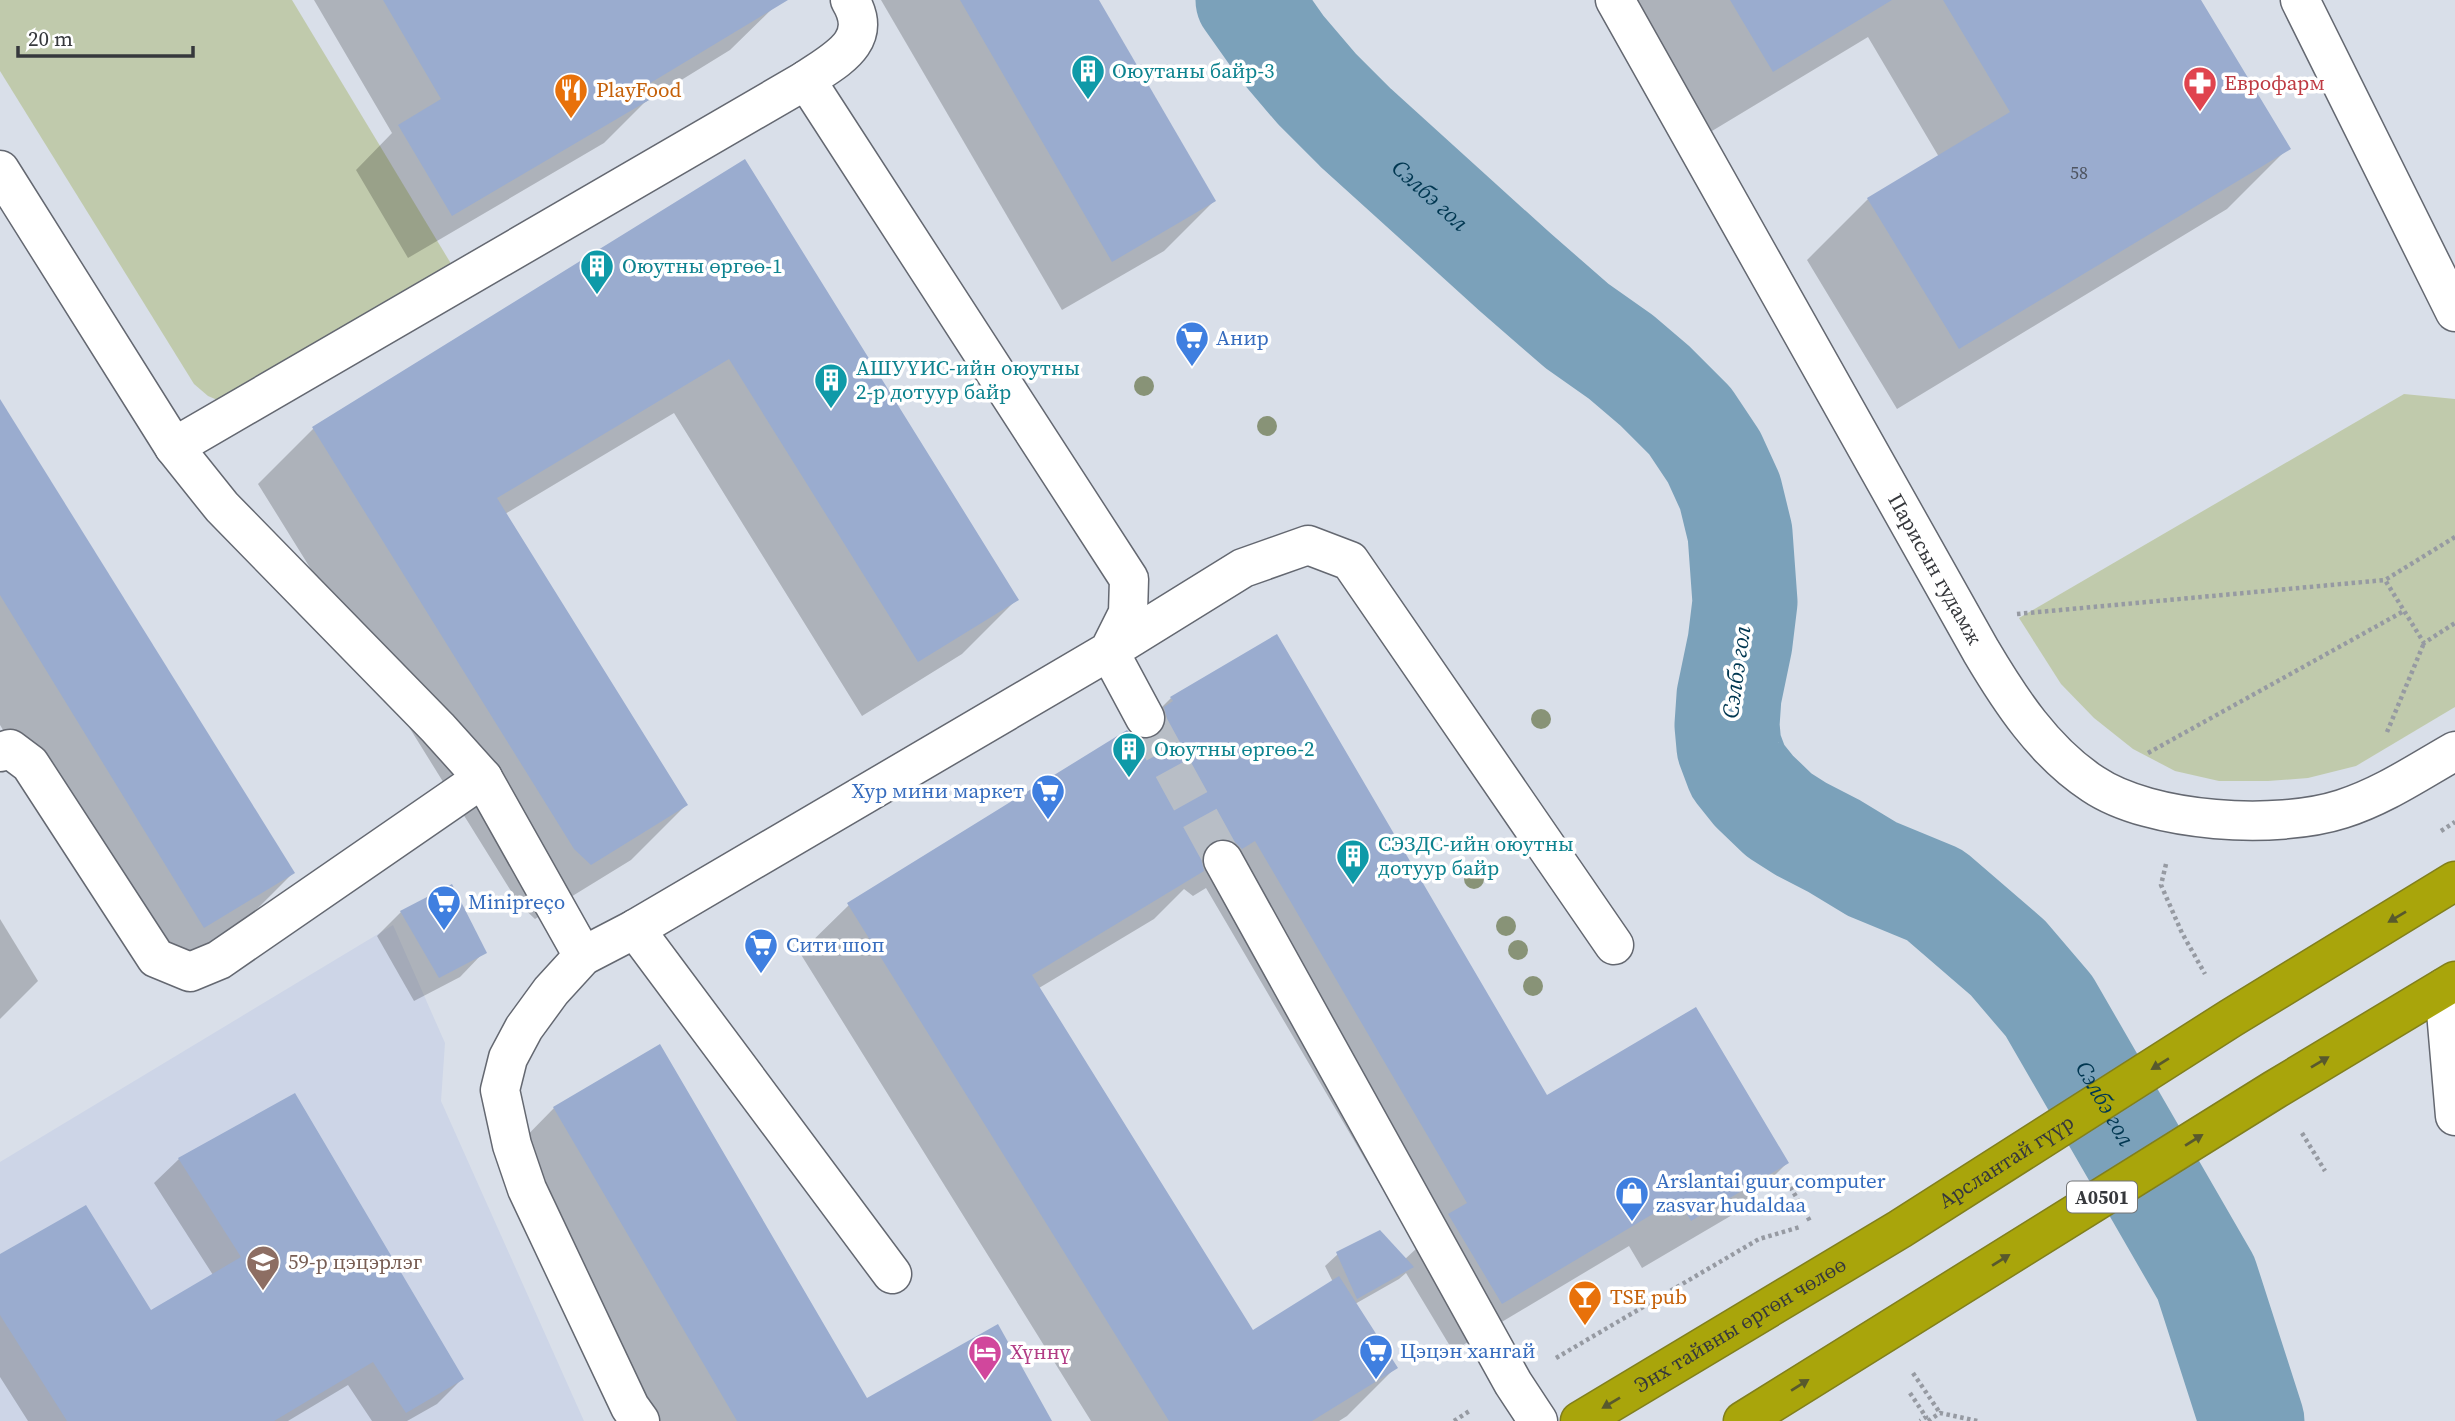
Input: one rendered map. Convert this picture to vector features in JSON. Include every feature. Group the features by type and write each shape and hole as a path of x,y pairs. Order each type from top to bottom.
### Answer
{"highway":[{"name":"Арслантай гүүр","path":"1900,1229 2217,1027 2455,881"},
{"name":"A0501","path":"1743,1421 2262,1098 2450,985"},
{"name":"Энх тайвны өргөн чөлөө","path":"1580,1421 1900,1229"}],"street":[{"path":"174,447 806,80 850,50 858,30 850,0"},
{"name":"Парисын гудамж","path":"1615,0 2006,693 2060,757 2094,785 2131,803 2178,814 2245,820 2292,818 2339,810 2385,792 2455,751"},
{"path":"2300,0 2455,312"},
{"path":"806,80 1129,579 1128,613 1109,651"},
{"path":"0,170 174,447 222,507 438,728 483,778 583,956"},
{"path":"640,1421 630,1407 527,1189 512,1145 500,1090 508,1058 524,1028 551,991 583,956 635,929 1109,651 1243,568 1308,545 1349,561 1614,945"},
{"path":"1109,651 1145,718"},
{"path":"3,744 30,764 156,958 190,972 219,960 483,778"},
{"path":"1223,860 1513,1383 1538,1421"},
{"path":"635,929 892,1274"},
{"path":"2450,985 2455,1116"}],"path":[{"path":"2016,614 2385,580 2455,537"},
{"path":"2385,580 2424,643"},
{"path":"2146,754 2404,611"},
{"path":"2383,741 2424,643 2455,623"},
{"path":"2178,814 2161,885 2182,933 2209,981"},
{"path":"2300,1130 2325,1171"},
{"path":"1787,1181 1812,1224"},
{"path":"1454,1421 1513,1383 1759,1239 1821,1219"},
{"path":"1912,1371 1940,1413 1978,1421"},
{"path":"1910,1394 1926,1417 1920,1421"},
{"path":"1928,1421 1940,1413"}],"shaded area":[{"name":"59-р цэцэрлэг","path":"393,925 445,1043 441,1101 584,1421 0,1421 0,1162"}],"green space":[{"path":"0,0 292,0 453,267 222,402 208,396 194,384 0,71"},
{"path":"2404,394 2455,399 2455,707 2356,766 2308,778 2219,781 2175,771 2133,749 2094,718 2061,684 2019,618"}],"building":[{"path":"383,0 788,0 642,88 649,100 452,216 398,125 441,99"},
{"name":"Оюутаны байр-3","path":"960,0 1099,0 1216,201 1112,262"},
{"path":"1730,0 1892,0 1773,72"},
{"path":"1943,0 2201,0 2291,149 1959,349 1867,198 2010,112"},
{"path":"745,159 1019,600 918,662 729,359 497,498 688,805 591,865 574,849 312,427"},
{"path":"0,399 295,873 204,928 0,595"},
{"path":"1277,634 1547,1095 1696,1007 1789,1163 1691,1221 1678,1199 1502,1304 1448,1214 1467,1203 1255,841 1242,849 1235,842 1224,838 1213,841 1205,848 1201,859 1204,871 1032,975 1253,1330 1339,1276 1398,1368 1312,1421 1169,1421 847,903 1127,730 1134,737 1144,740 1156,737 1164,729 1167,718 1164,707 1173,701 1170,697"},
{"name":"Minipreço","path":"452,884 487,953 439,978 400,911"},
{"path":"660,1044 867,1398 998,1324 1052,1421 737,1421 553,1107"},
{"path":"295,1093 464,1379 406,1413 373,1362 274,1421 67,1421 0,1315 0,1254 86,1205 151,1310 241,1257 178,1158"},
{"path":"1380,1230 1414,1267 1357,1299 1336,1252"}],"waterway":[{"name":"Сэлбэ гол","path":"1248,0 1282,48 1317,89 1356,128 1515,272 1577,326 1621,357 1690,421 1714,457 1730,492 1740,533 1745,602 1729,696 1727,725 1729,747 1738,771 1779,815 1801,829 1872,869 1935,895 2008,958 2049,1006 2206,1278 2252,1421"}],"tunnel":[{"path":"1145,718 1223,860"}],"place":[{"name":"Оюутаны байр-3","path":"1088,101"},
{"name":"Еврофарм","path":"2200,113"},
{"name":"PlayFood","path":"571,120"},
{"name":"Оюутны өргөө-1","path":"597,296"},
{"name":"Анир","path":"1192,368"},
{"name":"АШУҮИС-ийн оюутны 2-р дотуур байр","path":"831,410"},
{"name":"Оюутны өргөө-2","path":"1129,779"},
{"name":"Хур мини маркет","path":"1048,821"},
{"name":"СЭЗДС-ийн оюутны дотуур байр","path":"1353,886"},
{"name":"Minipreço","path":"444,932"},
{"name":"Сити шоп","path":"761,975"},
{"name":"Arslantai guur computer zasvar hudaldaa","path":"1632,1223"},
{"name":"59-р цэцэрлэг","path":"263,1292"},
{"name":"TSE pub","path":"1585,1327"},
{"name":"Цэцэн хангай","path":"1376,1381"},
{"name":"Хүннү","path":"985,1382"}]}
